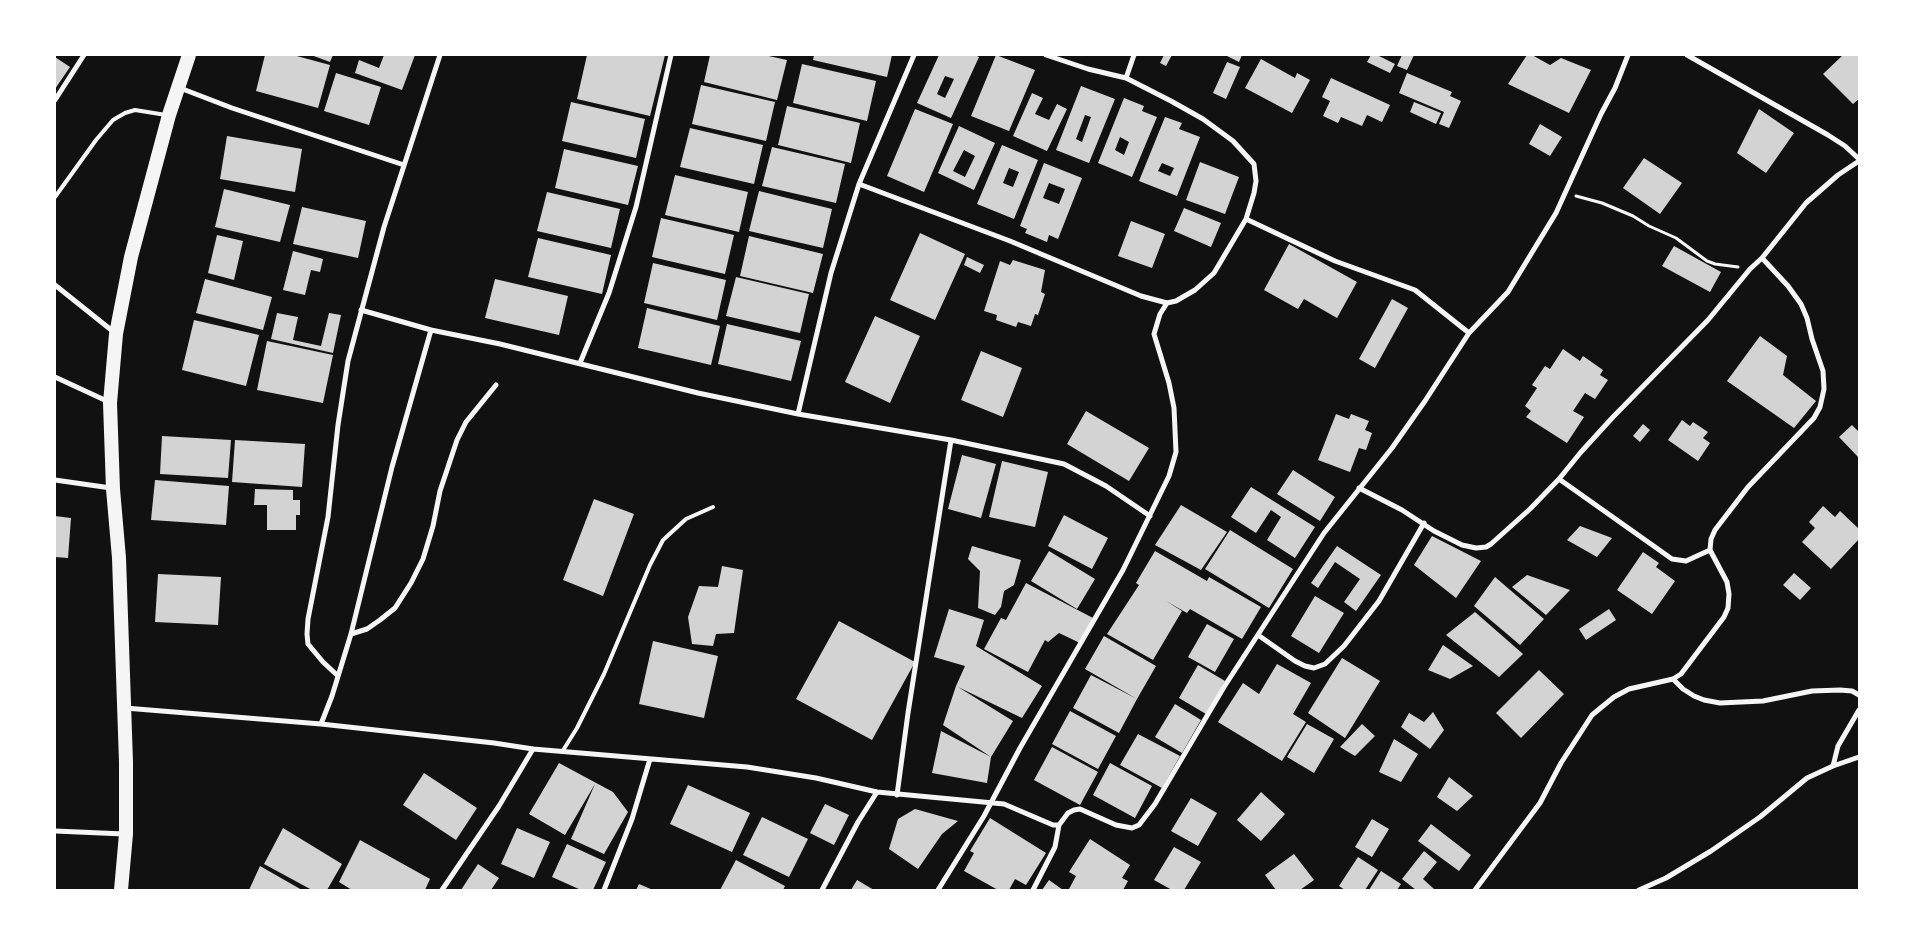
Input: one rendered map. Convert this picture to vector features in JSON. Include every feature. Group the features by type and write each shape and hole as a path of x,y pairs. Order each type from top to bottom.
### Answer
{"highway":[{"path":"121,890 126,834 124,708 119,558 113,488 110,403 116,334 131,257 168,115 189,55"}],"street":[{"path":"55,100 84,55"},
{"path":"338,676 308,644 307,634 311,602 328,517 338,425 348,361 384,227 440,55"},
{"path":"580,363 609,293 636,207 671,55"},
{"path":"798,414 831,273 859,184 914,55"},
{"path":"859,184 1010,241 1141,296 1167,303 1176,301 1195,290 1214,273 1246,219 1256,181 1254,164 1233,141 1203,119 1126,78 1088,69 1046,55"},
{"path":"1126,78 1134,55"},
{"path":"1033,890 1055,847 1059,825 1068,813 1080,809 1116,824 1132,828 1139,825 1155,804 1224,687 1324,533 1392,448 1469,333 1508,292 1556,213 1601,114 1621,76 1628,55"},
{"path":"1359,488 1402,510 1434,531 1462,545 1476,548 1486,547 1530,509 1559,479 1613,416 1708,320 1750,269 1762,258 1806,203 1838,175 1859,160 1845,146 1828,135 1687,55"},
{"path":"178,87 232,108 404,165"},
{"path":"1246,219 1335,261 1415,290 1469,333"},
{"path":"1476,890 1540,803 1592,715 1614,697 1629,688 1673,679 1687,668 1724,617 1728,608 1729,594 1727,582 1710,550 1711,539 1715,530 1734,504 1814,418 1820,407 1824,389 1823,371 1812,339 1808,318 1788,286 1762,258"},
{"path":"55,285 116,334"},
{"path":"938,890 984,816 1123,570 1169,476 1176,452 1174,408 1167,375 1154,334 1157,320 1167,303"},
{"path":"361,310 431,330 500,344 698,393 798,414 951,440 1064,464 1106,486 1150,516"},
{"path":"321,724 351,634 392,467 431,330"},
{"path":"55,377 110,403"},
{"path":"351,634 367,629 395,608 411,583 423,559 433,526 440,492 457,440 466,422 496,385"},
{"path":"897,794 904,737 951,440"},
{"path":"1559,479 1672,559 1686,561 1710,550"},
{"path":"55,480 113,488"},
{"path":"1258,635 1305,666 1314,668 1325,664 1344,646 1379,601 1424,523"},
{"path":"1673,679 1683,690 1694,696 1720,703 1762,701 1812,691 1840,690 1859,694"},
{"path":"124,708 321,724 494,743 533,750 764,769 816,778 877,792 1010,806 1049,824 1059,825"},
{"path":"1833,766 1838,746 1859,710"},
{"path":"442,890 499,806 533,750"},
{"path":"1639,890 1688,866 1760,817 1807,778 1859,757"},
{"path":"604,890 632,819 650,759"},
{"path":"822,890 858,822 877,792"},
{"path":"55,832 126,834"}],"lane":[{"path":"55,198 96,140 114,120 125,113 135,110 168,115"},
{"path":"562,752 577,728 604,674 650,565 663,540 686,519 713,507"}],"path":[{"path":"1566,193 1602,202 1633,216 1649,226 1676,238 1707,261 1750,269"}],"building":[{"path":"265,55 293,55 330,65 318,108 256,91"},
{"path":"311,55 333,55 330,62"},
{"path":"384,55 415,55 402,90 355,73 359,60 379,68"},
{"path":"587,55 665,55 650,116 577,99"},
{"path":"710,55 764,55 787,60 777,100 704,82"},
{"path":"814,55 892,55 887,77 813,60"},
{"path":"939,55 975,55 979,57 951,118 917,103","holes":["945,76 954,79 945,98 937,94"]},
{"path":"996,55 1035,70 1009,131 971,116"},
{"path":"1164,55 1172,55 1166,66 1160,63"},
{"path":"1225,55 1242,55 1239,62"},
{"path":"1371,55 1377,55 1395,64 1390,73 1367,62"},
{"path":"1402,55 1414,55 1407,70 1397,66"},
{"path":"1527,55 1532,55 1550,65 1561,58 1591,70 1569,113 1508,84"},
{"path":"1843,55 1859,55 1859,99 1853,104 1823,74"},
{"path":"55,57 70,67 55,89"},
{"path":"1261,59 1295,78 1297,73 1310,80 1292,113 1245,88"},
{"path":"1227,62 1240,67 1226,99 1213,93"},
{"path":"802,64 876,81 867,121 793,103"},
{"path":"336,73 381,87 369,125 324,111"},
{"path":"1407,73 1452,92 1450,96 1461,101 1449,128 1439,124 1444,112 1399,93"},
{"path":"1331,78 1390,105 1382,122 1367,115 1362,126 1341,117 1338,123 1323,116 1330,101 1322,97"},
{"path":"701,85 775,102 766,141 692,124"},
{"path":"1081,86 1115,99 1089,163 1056,150","holes":["1085,115 1091,117 1082,142 1076,139"]},
{"path":"1032,93 1043,98 1035,114 1049,120 1057,104 1067,109 1047,151 1013,136"},
{"path":"1124,98 1144,106 1142,111 1157,117 1132,177 1098,163","holes":["1120,137 1129,142 1124,155 1115,150"]},
{"path":"571,102 645,119 636,158 562,141"},
{"path":"1414,102 1441,113 1436,124 1410,112"},
{"path":"787,106 860,123 851,163 778,145"},
{"path":"915,109 953,124 924,192 887,176"},
{"path":"1759,109 1794,133 1766,173 1737,153"},
{"path":"1165,117 1182,123 1179,129 1200,137 1177,196 1139,181","holes":["1162,163 1174,168 1170,176 1158,171"]},
{"path":"1540,124 1562,137 1550,156 1529,144"},
{"path":"959,126 995,143 974,190 938,173","holes":["964,150 975,156 965,177 953,171"]},
{"path":"690,128 763,145 754,184 680,167"},
{"path":"227,136 302,149 295,192 220,179"},
{"path":"1002,145 1038,160 1014,219 977,204","holes":["1009,168 1019,172 1013,187 1003,183"]},
{"path":"772,147 845,164 836,203 762,186"},
{"path":"564,149 638,166 628,205 555,188"},
{"path":"1644,158 1682,183 1660,214 1623,188"},
{"path":"1200,162 1239,177 1225,214 1186,200"},
{"path":"1044,163 1082,178 1058,239 1049,235 1047,242 1025,233 1027,229 1020,226","holes":["1049,183 1065,189 1059,204 1043,198"]},
{"path":"675,175 748,192 739,232 665,215"},
{"path":"224,189 290,205 280,242 215,227"},
{"path":"759,191 832,209 823,248 749,231"},
{"path":"547,192 620,209 611,248 537,231"},
{"path":"302,207 366,221 358,258 293,244"},
{"path":"1184,208 1221,223 1211,247 1174,231"},
{"path":"661,218 734,235 725,274 652,257"},
{"path":"1131,221 1165,234 1152,268 1118,256"},
{"path":"920,233 965,254 935,320 890,300"},
{"path":"217,235 243,241 234,280 208,273"},
{"path":"749,236 823,254 813,293 740,276"},
{"path":"538,238 611,255 602,294 528,277"},
{"path":"1289,244 1357,282 1337,318 1304,299 1298,309 1264,290"},
{"path":"1674,246 1721,272 1710,292 1662,266"},
{"path":"293,251 323,259 320,272 311,270 305,295 283,290"},
{"path":"967,257 984,265 980,273 964,265"},
{"path":"1013,260 1045,270 1041,292 1045,294 1038,315 1035,314 1031,326 1018,322 1016,327 996,320 997,315 984,311 1000,261 1010,265"},
{"path":"653,263 726,280 717,320 644,303"},
{"path":"736,277 809,294 800,333 726,316"},
{"path":"205,279 272,297 263,330 196,313"},
{"path":"495,279 568,296 559,335 485,318"},
{"path":"1392,299 1408,308 1375,368 1359,359"},
{"path":"647,308 720,326 711,365 638,348"},
{"path":"277,313 298,317 293,340 321,346 329,313 341,315 333,353 271,339"},
{"path":"875,316 920,336 890,403 845,382"},
{"path":"194,320 259,335 246,386 182,370"},
{"path":"727,324 801,341 791,381 718,364"},
{"path":"1760,336 1787,356 1783,375 1816,401 1794,428 1727,381"},
{"path":"267,341 333,355 323,403 257,390"},
{"path":"1563,349 1580,361 1583,356 1603,370 1600,375 1608,380 1595,399 1585,393 1573,411 1584,417 1567,443 1526,417 1531,411 1525,406 1537,388 1532,385 1545,366 1550,369"},
{"path":"981,351 1022,368 1003,417 961,400"},
{"path":"1086,411 1149,448 1129,481 1067,444"},
{"path":"1336,414 1349,419 1351,414 1369,421 1365,430 1372,433 1366,450 1359,448 1350,472 1318,460"},
{"path":"1682,420 1690,426 1693,422 1708,432 1703,438 1710,443 1698,461 1668,440"},
{"path":"1643,424 1650,430 1640,442 1633,436"},
{"path":"1852,425 1859,430 1859,458 1839,437"},
{"path":"162,436 231,440 228,478 160,474"},
{"path":"235,440 305,444 302,487 232,482"},
{"path":"962,455 996,464 981,518 948,509"},
{"path":"1002,461 1048,472 1035,527 989,517"},
{"path":"1293,470 1335,497 1320,521 1277,494"},
{"path":"155,480 229,486 226,525 151,520"},
{"path":"1251,487 1315,527 1295,558 1267,540 1281,517 1271,510 1256,533 1231,517"},
{"path":"255,489 293,490 293,500 300,500 300,515 296,515 296,530 267,530 267,505 254,505"},
{"path":"594,499 634,514 603,596 563,580"},
{"path":"1181,505 1227,532 1201,570 1155,545"},
{"path":"1823,506 1835,517 1840,511 1859,529 1859,539 1831,569 1802,542 1815,528 1809,522"},
{"path":"1064,515 1108,538 1092,569 1048,546"},
{"path":"55,516 71,518 68,558 55,557"},
{"path":"1580,526 1612,538 1597,557 1567,540"},
{"path":"1230,530 1293,569 1269,608 1205,569"},
{"path":"1432,536 1481,561 1456,598 1414,565"},
{"path":"972,546 1021,560 1014,585 1004,591 1001,607 995,615 978,608 980,571 968,559"},
{"path":"1337,546 1381,575 1356,611 1344,602 1360,579 1335,562 1318,588 1311,583"},
{"path":"1049,551 1095,579 1077,609 1031,581"},
{"path":"1155,551 1207,581 1209,577 1261,607 1242,639 1190,609 1187,613 1166,601 1182,611 1153,660 1107,634 1139,585 1136,583"},
{"path":"1643,552 1659,563 1656,567 1675,581 1652,614 1617,590"},
{"path":"722,566 743,570 734,633 716,634 713,646 692,644 688,617 699,586 718,587"},
{"path":"1794,573 1811,588 1800,600 1783,585"},
{"path":"158,574 221,577 218,625 155,622"},
{"path":"1527,575 1570,590 1546,615 1512,587"},
{"path":"1495,577 1544,619 1520,645 1474,606"},
{"path":"1026,583 1093,618 1080,643 1059,633 1048,642 1045,640 1028,672 984,649 1001,618 1006,620"},
{"path":"1315,596 1344,613 1319,653 1291,636"},
{"path":"949,609 984,620 976,646 1042,686 1022,718 958,687 1013,721 991,757 943,725 965,666 934,657"},
{"path":"1609,609 1616,620 1586,640 1579,629"},
{"path":"1475,612 1523,654 1499,677 1446,635"},
{"path":"839,621 915,662 872,740 796,699"},
{"path":"1207,624 1234,639 1215,672 1188,657"},
{"path":"1104,636 1156,666 1137,699 1085,669"},
{"path":"653,641 718,656 704,718 639,704"},
{"path":"1443,645 1473,666 1450,679 1428,670"},
{"path":"1342,658 1380,681 1345,738 1308,713"},
{"path":"1277,664 1311,683 1293,714 1306,722 1282,761 1218,722 1243,683 1259,694"},
{"path":"1198,665 1225,681 1206,714 1179,698"},
{"path":"1539,670 1564,694 1521,738 1496,713"},
{"path":"1091,675 1137,699 1119,733 1073,708"},
{"path":"1175,704 1201,720 1182,753 1155,737"},
{"path":"1070,711 1116,736 1098,769 1052,744"},
{"path":"1433,712 1444,730 1430,749 1401,727 1409,713 1424,722"},
{"path":"1307,724 1334,739 1314,773 1287,757"},
{"path":"1362,724 1375,736 1355,756 1340,747"},
{"path":"941,731 991,757 987,783 932,773"},
{"path":"1138,734 1180,756 1162,788 1120,765"},
{"path":"1394,739 1418,754 1401,782 1379,772"},
{"path":"1052,747 1098,772 1080,805 1034,780"},
{"path":"559,763 613,792 628,812 604,854 571,839 595,784 565,835 529,814"},
{"path":"1110,763 1152,786 1135,818 1093,795"},
{"path":"424,773 477,808 456,840 403,805"},
{"path":"1449,777 1473,796 1457,811 1437,797"},
{"path":"688,785 750,813 732,852 670,824"},
{"path":"1261,792 1285,814 1261,841 1237,820"},
{"path":"1191,798 1217,813 1198,846 1171,831"},
{"path":"825,804 849,815 834,845 810,833"},
{"path":"915,809 958,821 942,834 918,869 889,849 898,819"},
{"path":"762,817 808,839 789,877 743,855"},
{"path":"990,818 1046,853 1026,885 1015,879 1009,890 998,890 964,871 974,853 970,851"},
{"path":"1372,819 1389,829 1372,857 1355,847"},
{"path":"1431,824 1471,855 1459,871 1418,841"},
{"path":"283,828 342,864 327,890 312,890 264,864"},
{"path":"517,828 550,842 534,878 501,864"},
{"path":"1090,839 1130,865 1122,878 1128,881 1123,890 1069,889 1076,876 1069,872"},
{"path":"360,840 430,879 425,890 352,890 339,882"},
{"path":"567,844 606,862 593,890 581,890 552,877"},
{"path":"1174,847 1201,862 1184,890 1172,890 1154,880"},
{"path":"1424,851 1437,862 1423,879 1433,890 1416,890 1402,879"},
{"path":"1294,854 1314,880 1300,890 1276,890 1265,875"},
{"path":"1358,857 1378,870 1365,890 1345,890 1339,886"},
{"path":"736,860 785,886 783,890 720,890"},
{"path":"478,864 499,878 491,890 461,890"},
{"path":"260,866 302,890 249,890"},
{"path":"1381,871 1401,884 1397,890 1369,890"},
{"path":"857,880 874,890 851,890"},
{"path":"1049,880 1063,890 1042,890"},
{"path":"639,884 653,890 636,890"}]}
